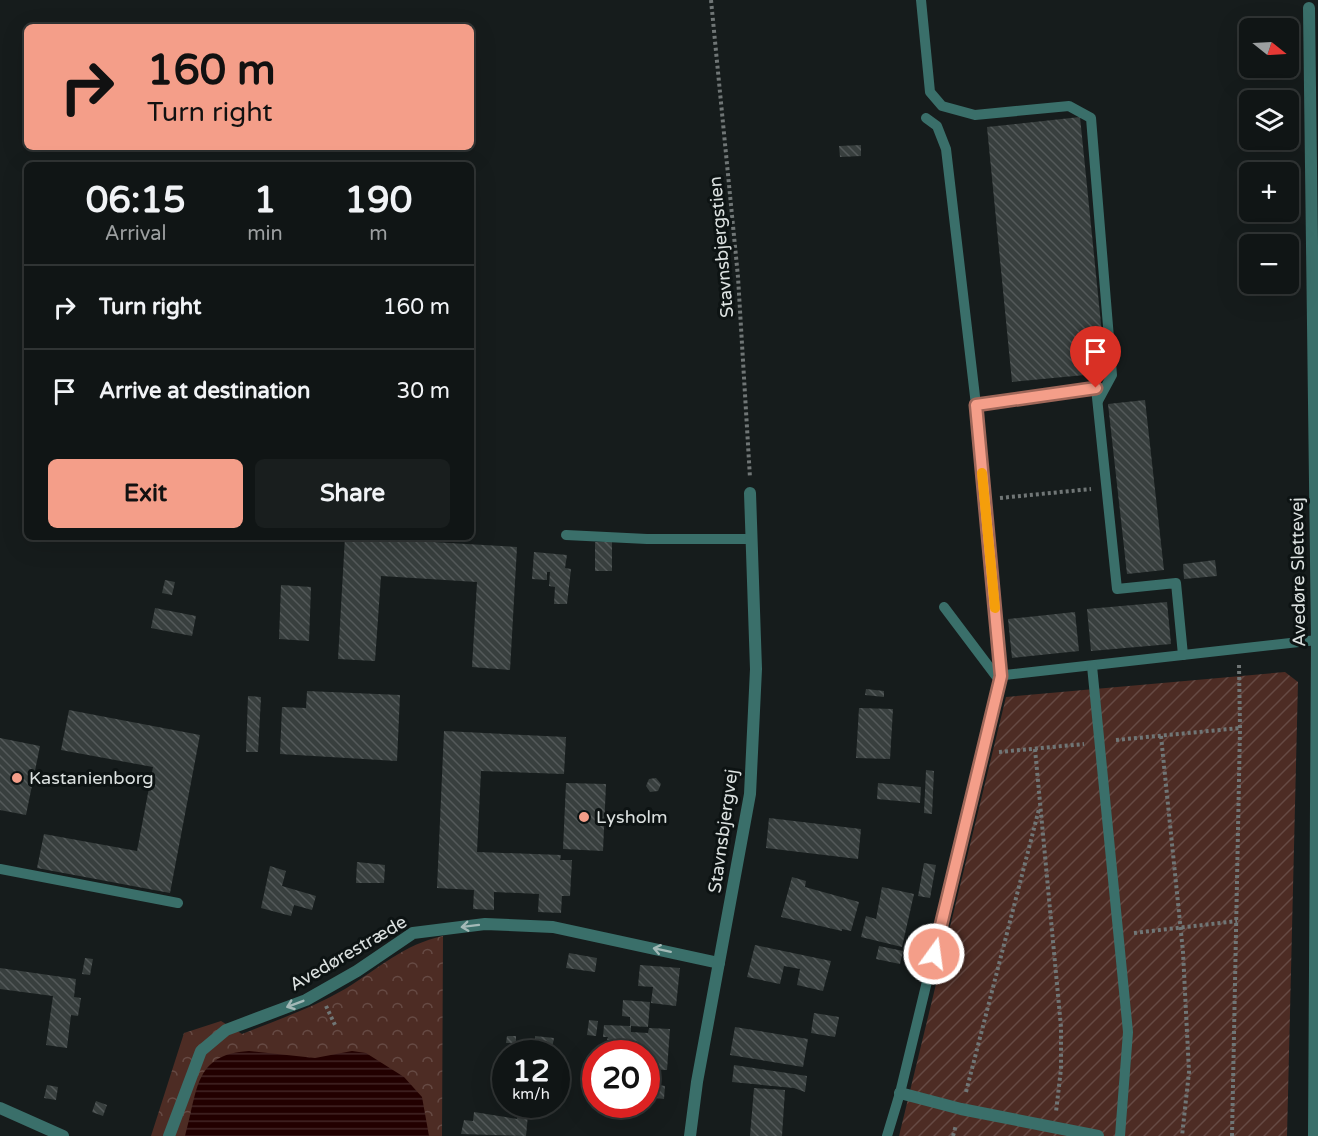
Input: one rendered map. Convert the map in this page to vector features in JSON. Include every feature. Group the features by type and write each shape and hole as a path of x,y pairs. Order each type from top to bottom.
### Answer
{"street":[{"name":"Avedøre Slettevej","path":"1309,8 1317,640 1314,1136"},
{"name":"Stavnsbjergvej","path":"690,1136 697,1082 750,794 756,669 750,493"},
{"name":"Avedørestræde","path":"170,1136 201,1051 226,1030 306,1000 413,933 485,924 553,927 719,963"},
{"path":"900,1093 961,1109 1098,1136"},
{"path":"0,1108 63,1136"}],"lane":[{"path":"921,0 930,92 942,106 975,115 1069,106 1091,118 1112,375 1098,401"},
{"path":"886,1136 900,1093 1001,676 976,405 946,149 937,126 926,118"},
{"path":"976,405 1096,388 1117,589 1176,583 1183,655"},
{"path":"566,535 647,539 752,539"},
{"path":"944,607 996,676 1317,640"},
{"path":"1092,666 1128,1032 1120,1136"},
{"path":"0,869 178,903"}],"path":[{"name":"Stavnsbjergstien","path":"711,0 738,277 750,493"},
{"path":"985,500 1107,488"},
{"path":"1232,1136 1241,676 1236,649"},
{"path":"996,753 1240,728"},
{"path":"1161,736 1181,928 1189,1072 1182,1136"},
{"path":"1035,748 1062,1027 1061,1069 1054,1129"},
{"path":"953,1136 1040,805"},
{"path":"1118,935 1237,921"}],"green space":[{"path":"1285,672 1298,682 1287,1136 899,1136 1006,697"},
{"path":"443,936 442,1136 151,1136 184,1033 221,1021 242,1034 320,1002 345,989 404,951"}],"shaded area":[{"path":"249,1051 315,1058 352,1051 366,1053 404,1077 422,1097 429,1136 185,1136 196,1091 208,1068 217,1059"}],"building":[{"path":"1080,117 1106,373 1012,382 987,127"},
{"path":"861,145 861,156 840,157 839,146"},
{"path":"1145,400 1164,570 1127,574 1108,404"},
{"path":"345,540 397,540 517,547 510,670 472,667 477,582 381,576 375,661 338,659"},
{"path":"595,542 612,542 612,571 595,571"},
{"path":"534,552 567,555 565,568 571,569 567,604 554,604 555,587 549,586 550,572 547,572 547,580 532,579"},
{"path":"1215,560 1217,576 1184,579 1183,564"},
{"path":"165,580 175,582 172,595 162,593"},
{"path":"281,585 311,587 309,641 279,639"},
{"path":"1167,602 1171,644 1091,651 1087,609"},
{"path":"155,608 196,616 192,636 151,628"},
{"path":"1075,612 1079,651 1012,658 1008,619"},
{"path":"866,689 884,691 884,697 865,695"},
{"path":"307,691 400,695 397,761 280,754 282,707 306,708"},
{"path":"248,696 261,697 258,752 246,752"},
{"path":"859,708 893,709 890,759 856,758"},
{"path":"69,710 200,735 170,893 37,868 44,834 137,851 153,767 61,750"},
{"path":"444,731 566,737 564,774 481,771 477,852 561,855 560,860 572,860 570,896 562,896 561,913 538,912 539,894 494,892 494,910 473,909 474,890 437,888"},
{"name":"Kastanienborg","path":"0,738 40,746 26,815 0,810"},
{"path":"926,770 934,771 932,814 924,813"},
{"path":"656,778 661,784 658,791 650,792 646,786 649,779"},
{"name":"Lysholm","path":"566,783 606,784 603,851 563,849"},
{"path":"878,783 921,787 920,803 877,799"},
{"path":"769,818 861,829 858,859 766,848"},
{"path":"357,862 385,865 384,883 356,883"},
{"path":"924,863 936,865 930,898 918,896"},
{"path":"270,866 286,871 282,886 316,896 312,910 294,905 291,916 261,908"},
{"path":"792,877 806,881 805,887 859,902 851,931 781,917"},
{"path":"882,887 914,894 902,947 861,937 866,916 876,919"},
{"path":"755,945 831,961 823,991 797,985 800,969 784,966 780,984 747,977"},
{"path":"879,946 903,951 900,964 876,959"},
{"path":"569,953 597,958 595,972 566,968"},
{"path":"85,958 93,959 90,975 82,974"},
{"path":"640,965 680,968 676,1006 651,1003 653,987 638,986"},
{"path":"0,968 76,979 74,997 81,998 78,1016 71,1015 67,1048 46,1045 53,996 0,989"},
{"path":"623,1000 650,1002 648,1027 631,1026 631,1032 648,1033 649,1028 670,1029 667,1070 660,1070 660,1040 607,1040 608,1037 603,1037 604,1025 630,1026 630,1017 622,1016"},
{"path":"814,1013 839,1017 835,1037 811,1033"},
{"path":"589,1020 598,1021 596,1036 587,1035"},
{"path":"735,1027 808,1039 803,1067 730,1055"},
{"path":"507,1036 516,1036 516,1040 506,1040"},
{"path":"535,1036 554,1038 554,1040 535,1040"},
{"path":"734,1065 807,1076 805,1092 794,1088 732,1082"},
{"path":"47,1085 58,1087 56,1100 44,1098"},
{"path":"660,1085 665,1086 664,1099 660,1099"},
{"path":"754,1088 785,1090 782,1136 750,1136"},
{"path":"96,1101 107,1105 103,1116 92,1112"},
{"path":"474,1112 492,1115 492,1118 528,1118 526,1136 461,1134 464,1120 473,1121"}],"slow traffic":[{"path":"982,473 995,608"}],"place":[{"name":"Kastanienborg","path":"17,778"},
{"name":"Lysholm","path":"584,817"}],"route":[{"path":"934,954 1001,676 976,405 1096,388"}]}
